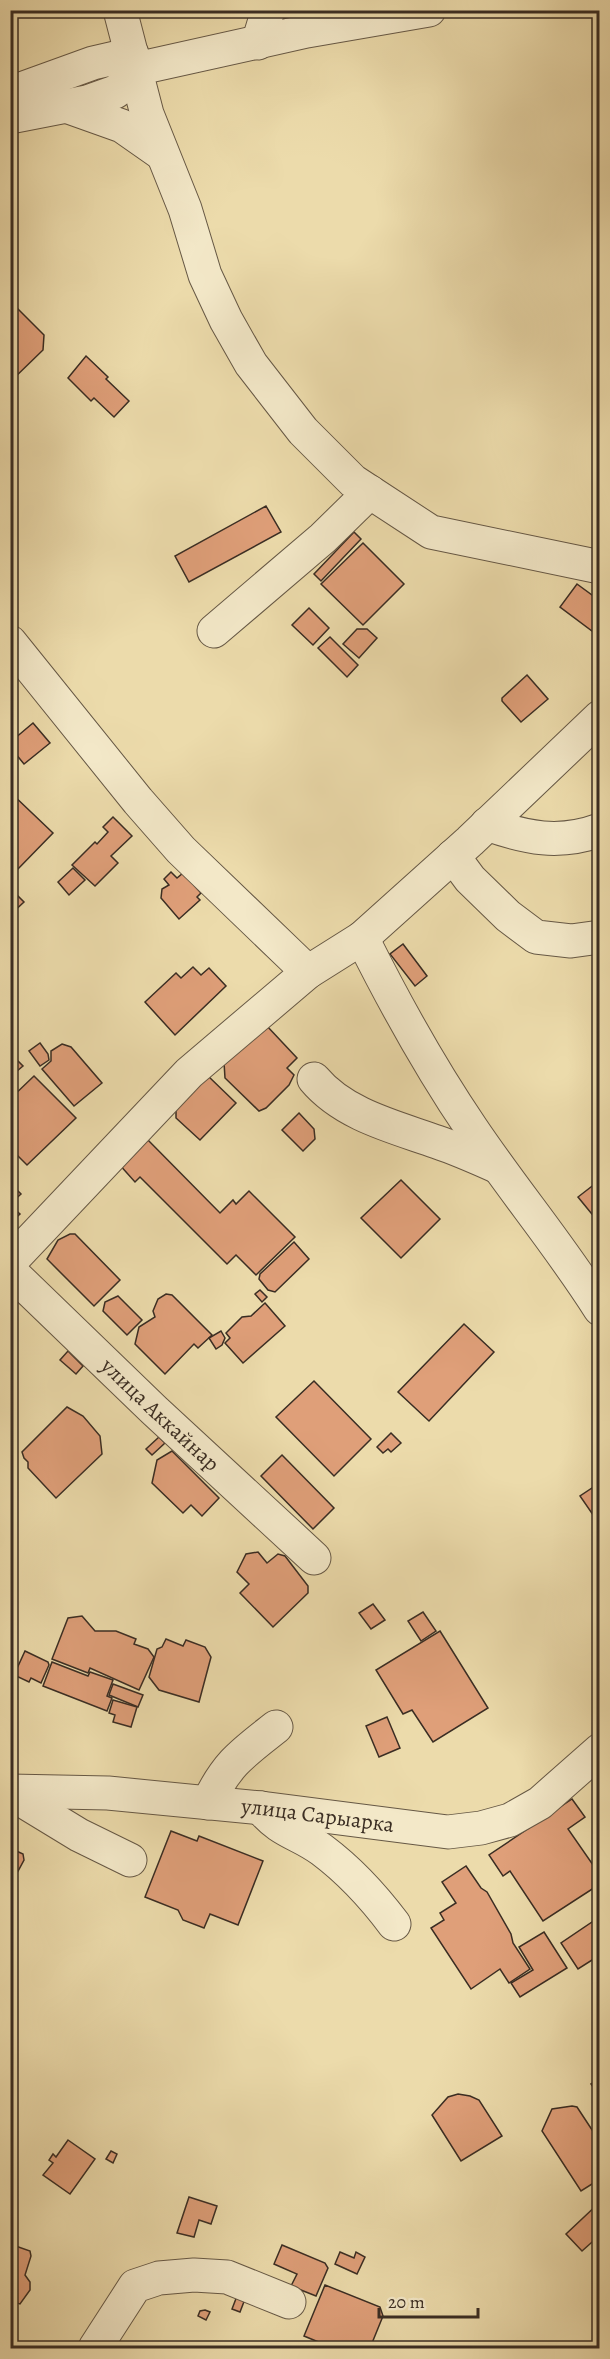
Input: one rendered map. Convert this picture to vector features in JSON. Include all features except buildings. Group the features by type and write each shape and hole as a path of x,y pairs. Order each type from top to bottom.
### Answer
{"street":[{"path":"120,10 147,114 185,209 205,275 226,320 251,364 303,431 353,481 431,532 600,567"},
{"path":"258,43 268,10"},
{"path":"354,24 391,10"},
{"path":"10,93 93,63 135,66 429,10"},
{"path":"10,117 87,102 115,92 135,66"},
{"path":"63,105 122,126 162,154"},
{"path":"214,631 323,538 370,492"},
{"path":"10,642 138,801 181,850 244,908 308,972"},
{"path":"10,1262 189,1073 308,972 363,938 600,717"},
{"path":"487,824 511,833 554,840 600,830"},
{"path":"453,856 470,879 508,916 536,937 571,941 600,938"},
{"path":"363,938 413,1033 471,1128 600,1309"},
{"path":"314,1079 324,1091 366,1116 449,1146 498,1167"},
{"name":"улица Аккайнар","path":"10,1271 154,1410 314,1558"},
{"path":"208,1803 220,1778 235,1759 276,1727"},
{"name":"улица Сарыарка","path":"10,1792 108,1793 261,1808 448,1832 481,1828 510,1820 540,1803 600,1750"},
{"path":"10,1792 79,1835 129,1860"},
{"path":"261,1808 272,1821 319,1848 342,1866 367,1890 394,1924"},
{"path":"95,2349 135,2286 159,2278 194,2275 227,2277 289,2302"}]}
